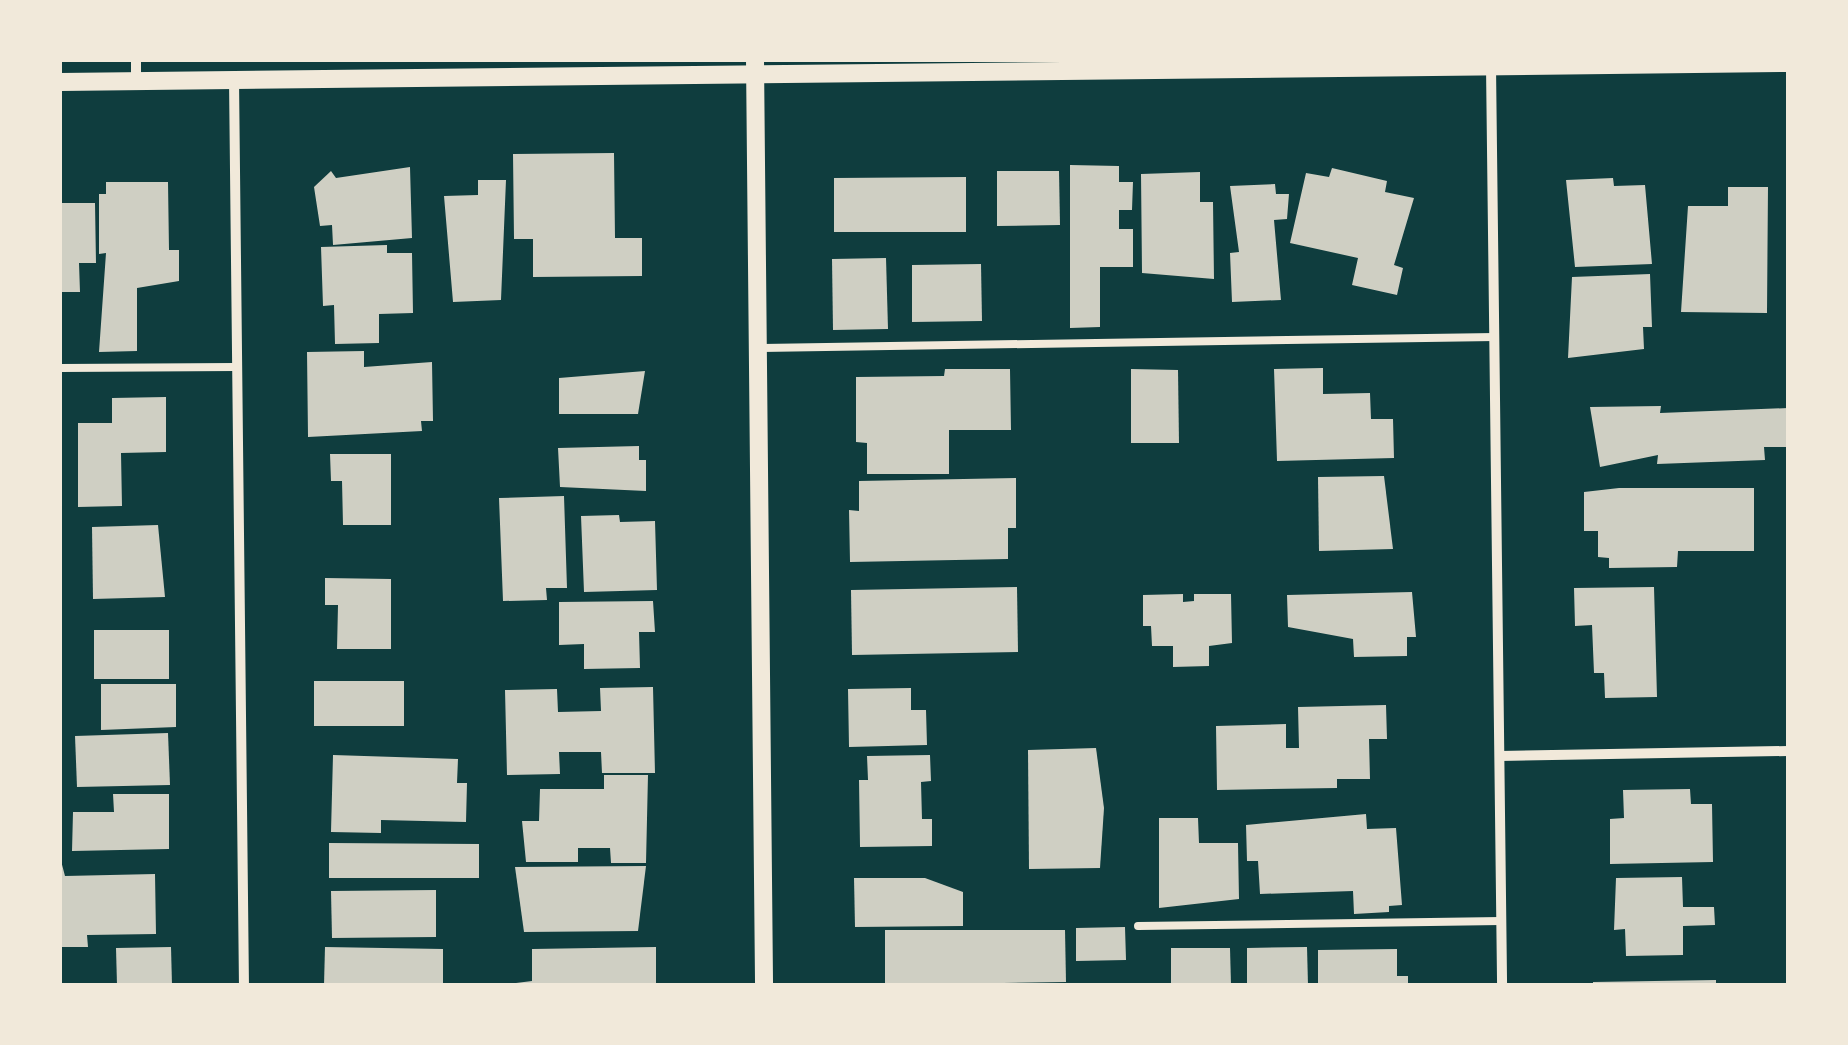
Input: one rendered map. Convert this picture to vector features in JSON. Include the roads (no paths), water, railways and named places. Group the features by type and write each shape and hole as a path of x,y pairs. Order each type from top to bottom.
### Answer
{"street":[{"path":"136,60 136,82"},
{"path":"60,82 755,66 1788,62"},
{"path":"755,66 764,985"},
{"path":"1491,66 1502,985"},
{"path":"234,78 244,985"},
{"path":"1500,756 1788,751"}],"lane":[{"path":"758,348 1495,338"},
{"path":"60,368 236,367"},
{"path":"1138,926 1502,921"}]}
